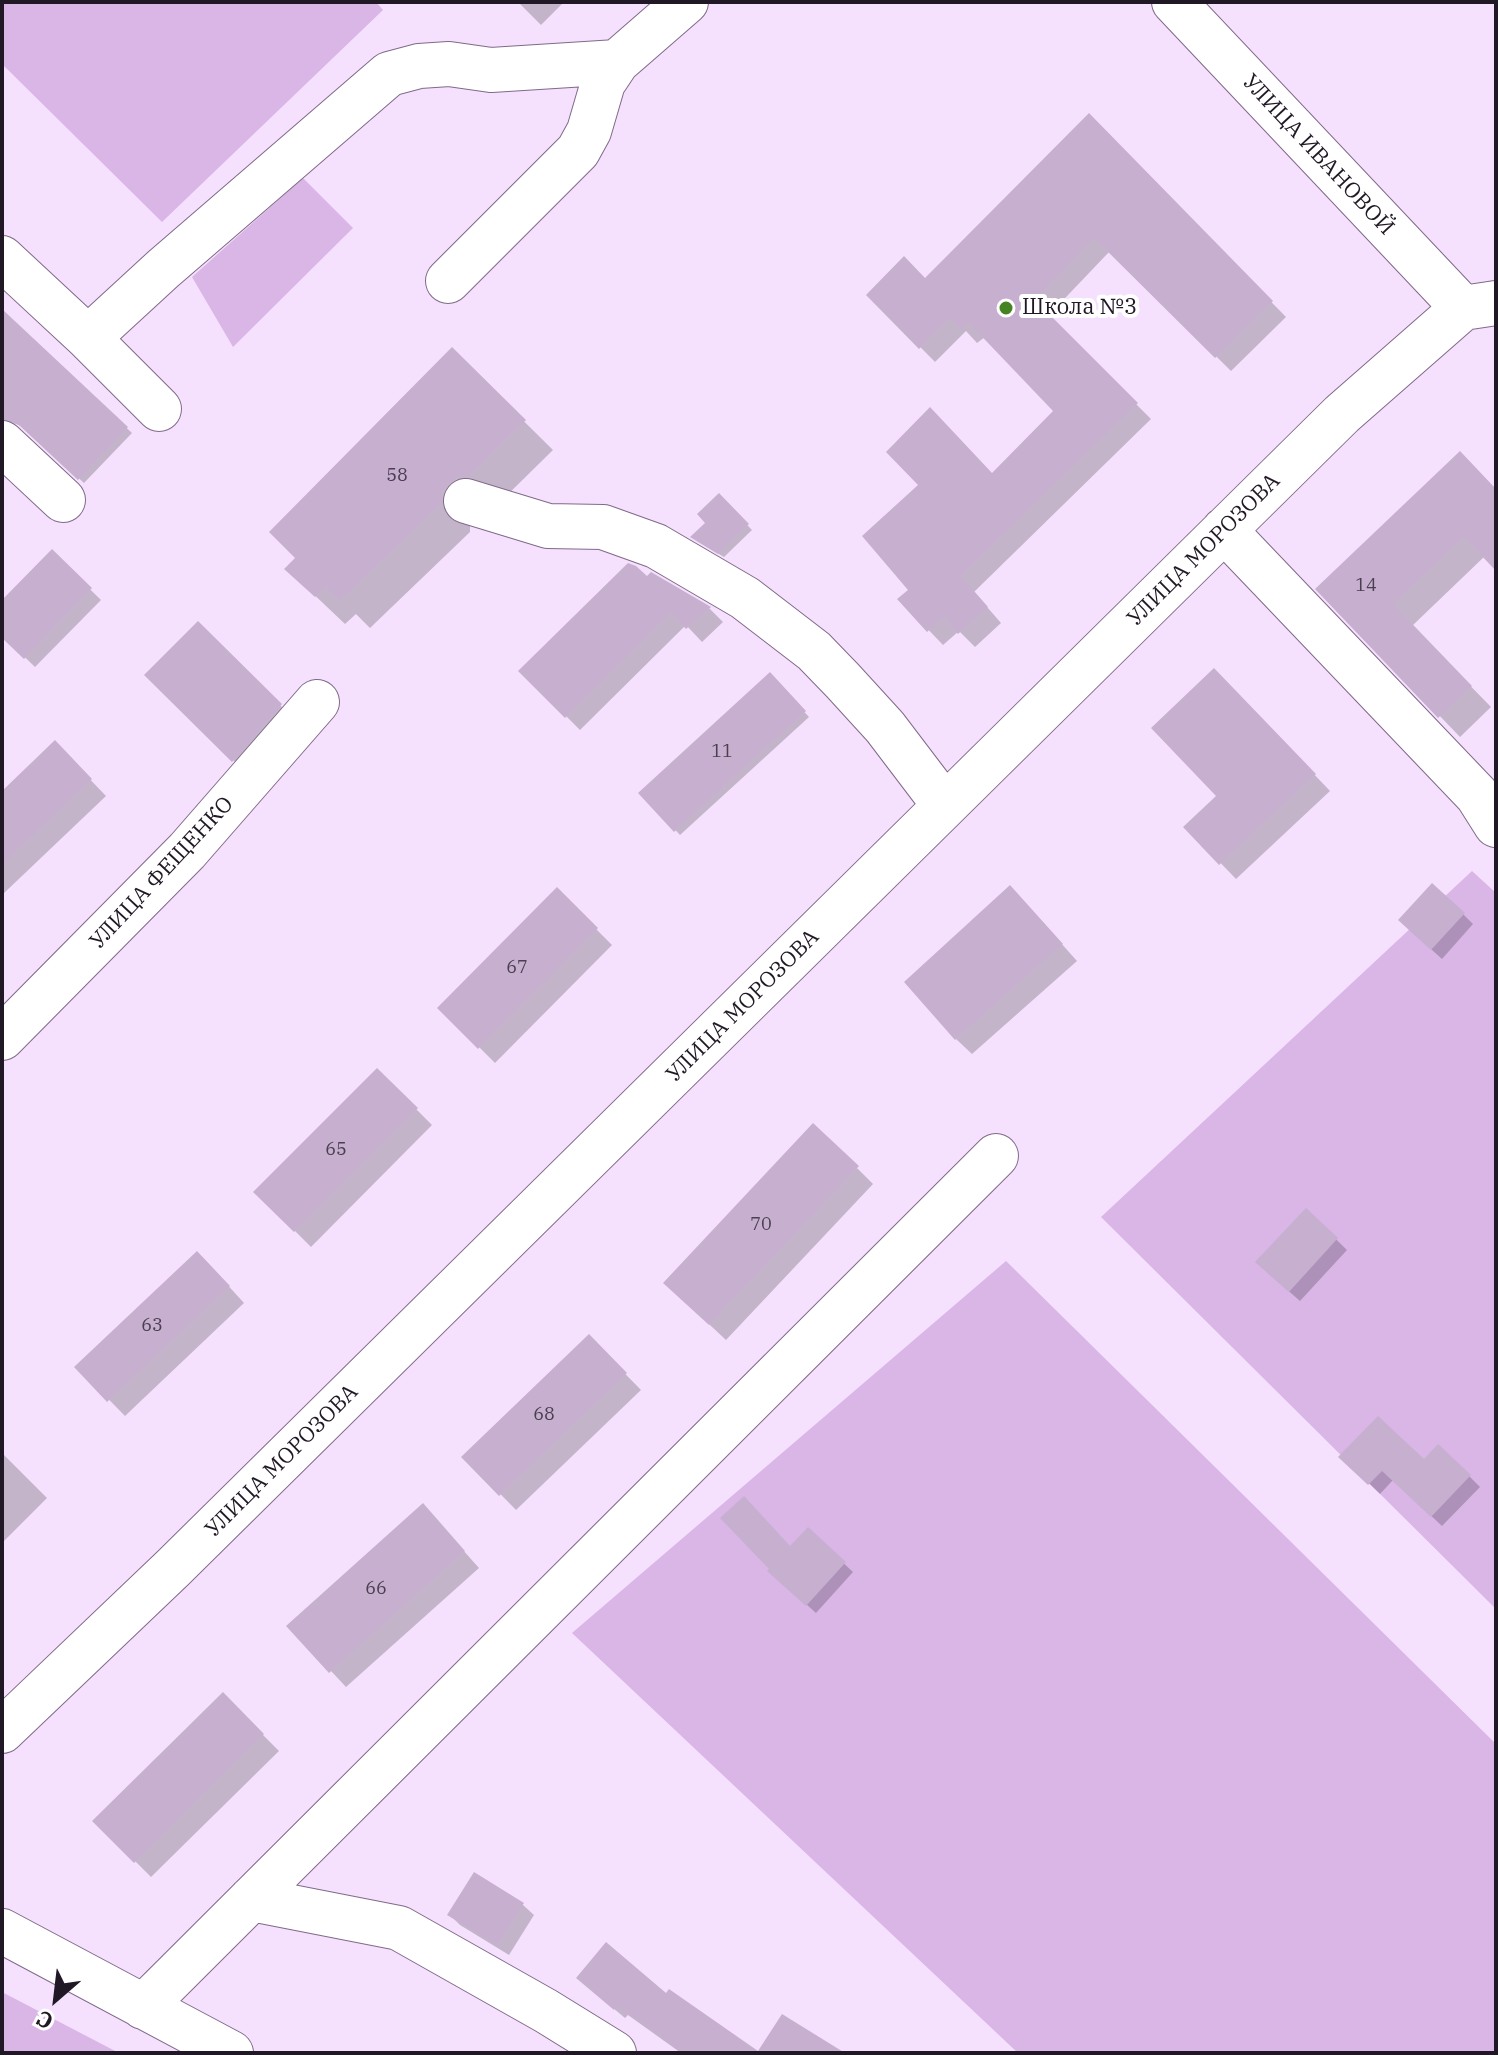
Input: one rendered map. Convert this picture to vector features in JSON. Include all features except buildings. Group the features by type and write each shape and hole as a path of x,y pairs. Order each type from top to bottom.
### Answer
{"street":[{"name":"УЛИЦА ИВАНОВОЙ","path":"1174,2 1479,305"},
{"path":"448,281 578,151 589,131 603,83 617,62 674,6"},
{"path":"88,338 175,258 389,74 419,66 449,64 491,70 617,62"},
{"path":"2,258 159,409"},
{"name":"УЛИЦА МОРОЗОВА","path":"2,1731 173,1568 1342,414 1479,305"},
{"path":"2,443 63,500"},
{"path":"466,501 548,526 603,527 656,546 745,598 814,651 843,681 885,727 945,806"},
{"path":"1224,530 1477,795 1496,825"},
{"name":"УЛИЦА ФЕЩЕНКО","path":"2,1038 187,851 317,702"},
{"path":"143,2007 996,1156"},
{"path":"251,1899 399,1928 614,2053"},
{"path":"2,1931 231,2053"}],"shaded area":[{"path":"2,2 376,2 383,10 162,222 2,64"},
{"path":"303,178 353,228 233,347 192,277"},
{"path":"1472,871 1496,893 1496,1609 1101,1217"},
{"path":"1006,1261 1496,1744 1496,2053 1018,2053 572,1633"},
{"path":"2,1992 119,2053 2,2053"}],"place":[{"name":"Школа №3","path":"1006,308"}]}
